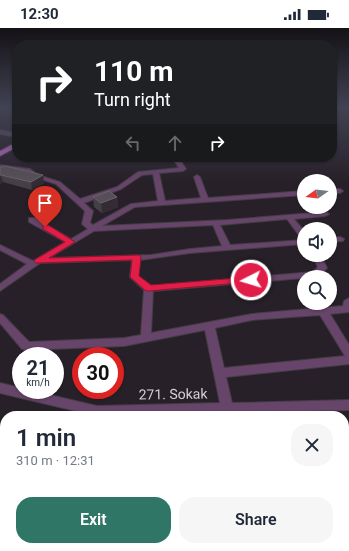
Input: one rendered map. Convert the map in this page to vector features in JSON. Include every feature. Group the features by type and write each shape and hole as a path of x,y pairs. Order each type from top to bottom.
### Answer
{"highway":[{"path":"0,149 12,142"},
{"path":"0,154 12,147"}],"street":[{"path":"79,202 119,188 137,174 183,169 178,162"},
{"path":"0,166 28,170 36,176 58,183 89,211 86,224 93,229 325,214"},
{"path":"155,171 162,202"},
{"path":"197,177 205,199"},
{"path":"0,288 36,262 133,205 297,193"},
{"path":"289,217 297,227"},
{"path":"32,220 71,242"},
{"path":"215,222 227,248"},
{"path":"0,247 36,262 151,257 190,251 297,243"},
{"path":"136,257 134,277 149,288 315,274 323,268 320,262"},
{"path":"146,337 149,288"},
{"path":"0,317 26,346 124,342 252,317 323,311 349,307"},
{"path":"323,311 349,354"},
{"path":"209,325 227,408"},
{"path":"220,373 349,360"},
{"name":"271. Sokak","path":"0,388 89,411"},
{"name":"271. Sokak","path":"149,411 349,405"}],"building":[{"path":"5,166 43,175 31,182 0,175 0,168"},
{"path":"109,191 117,197 101,203 93,197"}],"route":[{"path":"45,227 71,242 39,261 136,257 134,277 149,288 251,280"}]}
